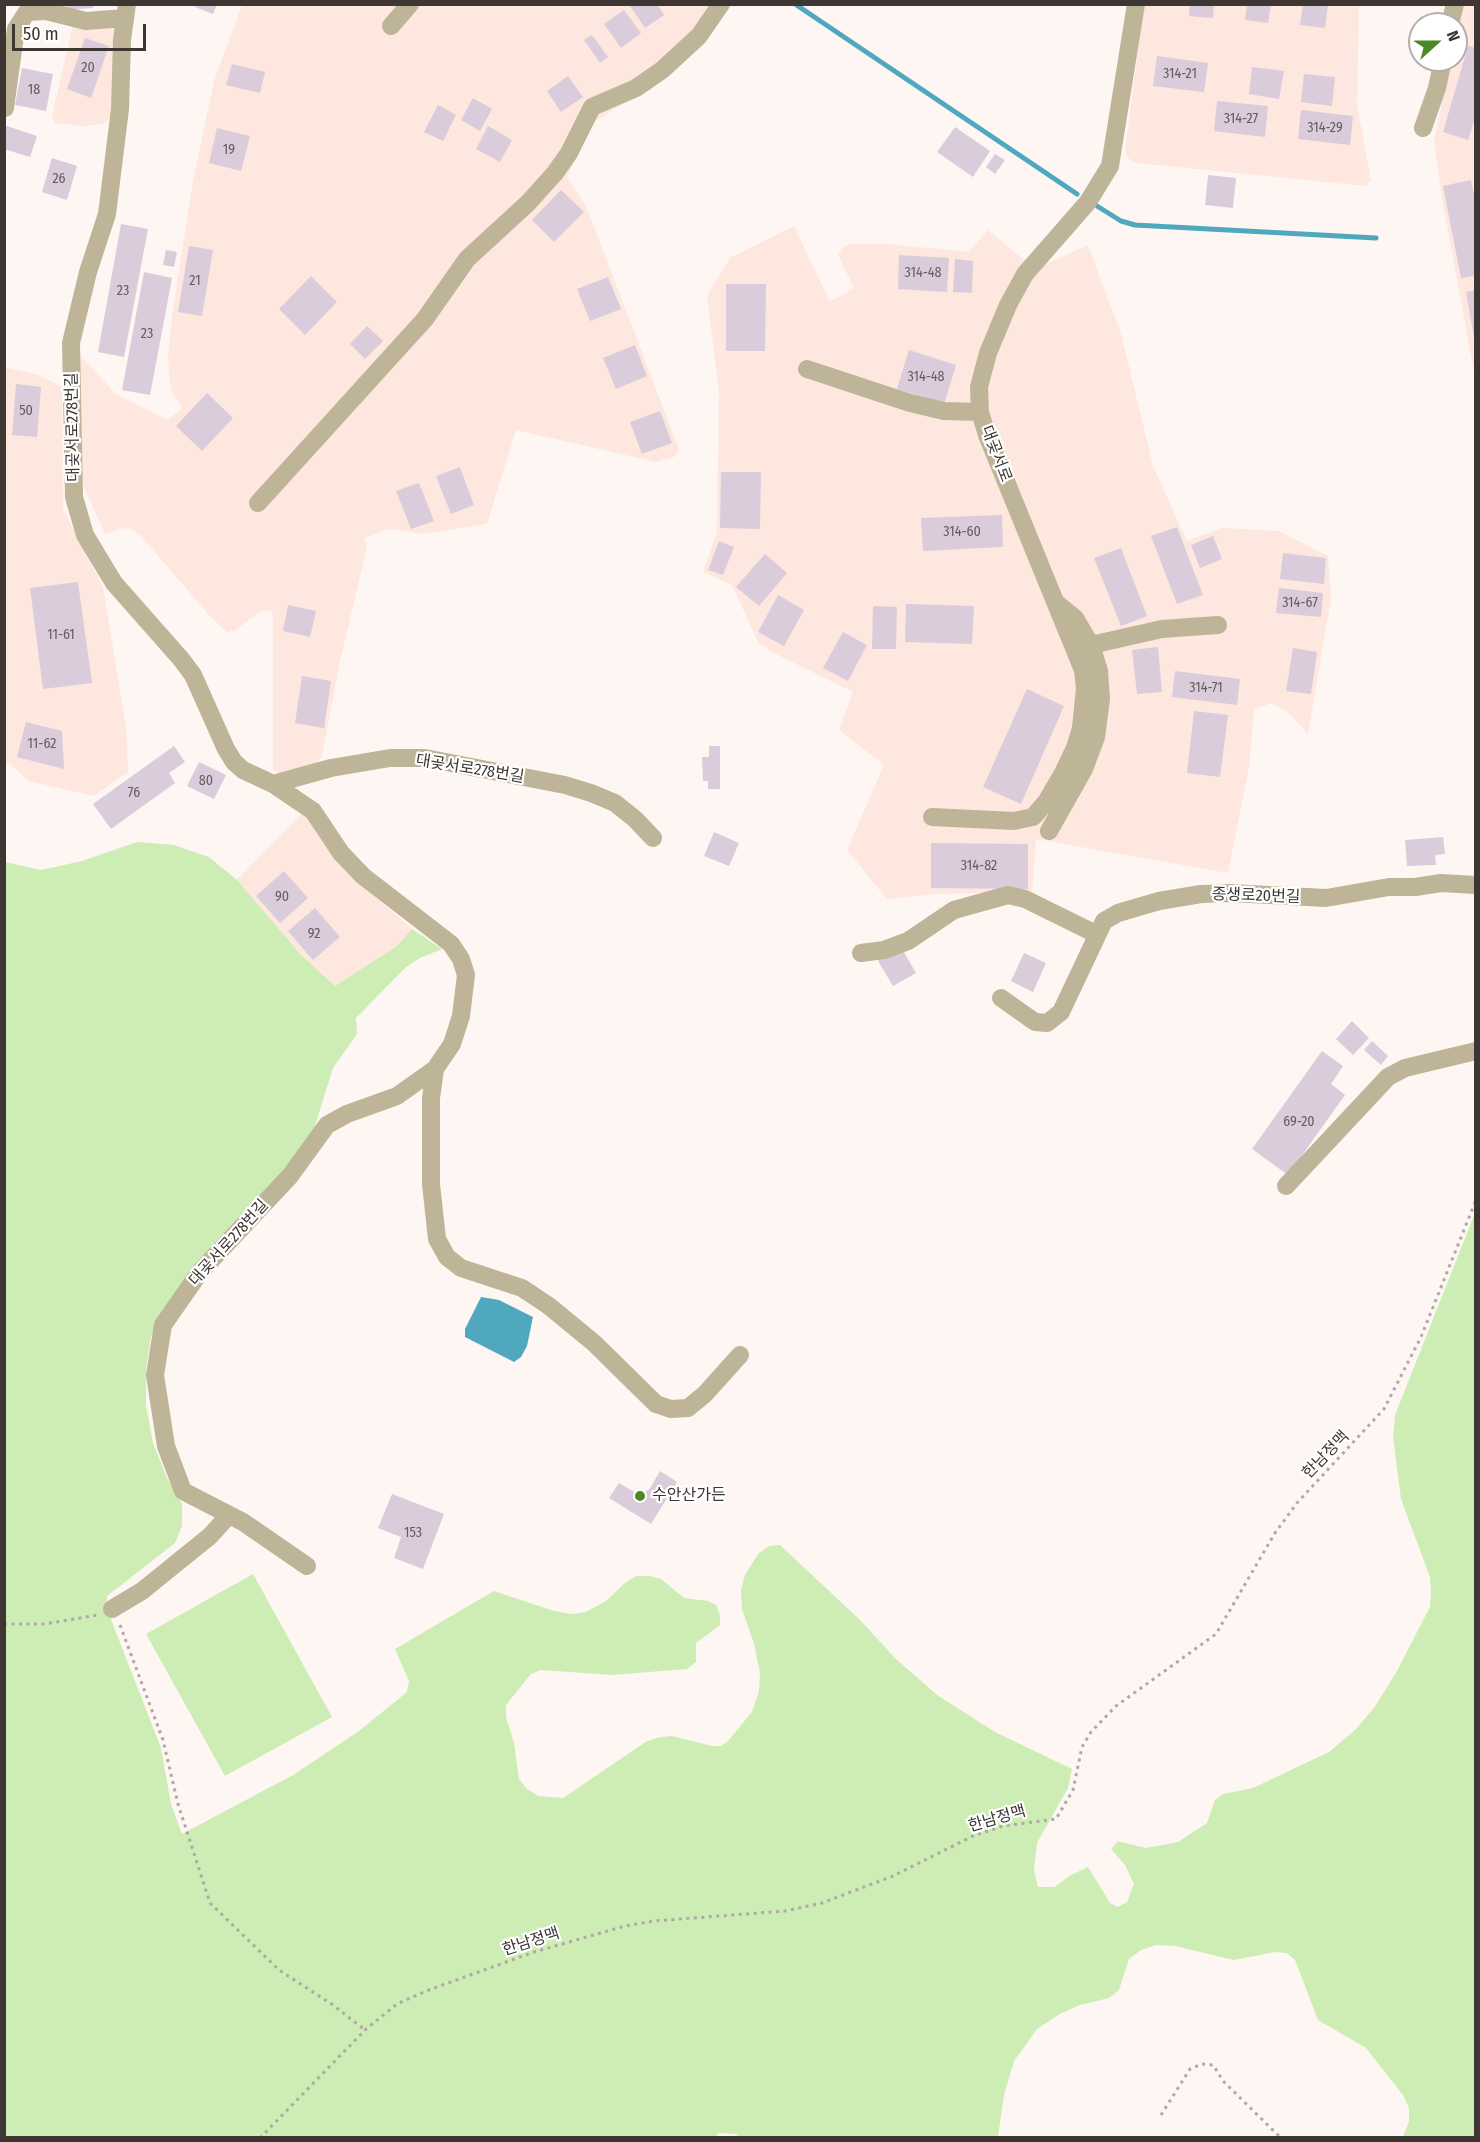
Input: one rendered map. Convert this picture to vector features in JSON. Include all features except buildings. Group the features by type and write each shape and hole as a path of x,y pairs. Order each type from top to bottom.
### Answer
{"lane":[{"path":"391,26 410,4"},
{"path":"258,503 417,328 467,259 528,203 555,173 569,153 592,107 636,88 662,70 699,36 721,4"},
{"name":"대곶서로","path":"932,817 1014,821 1033,817 1046,802 1076,748 1081,728 1085,688 1083,670 987,435 980,412 979,387 988,353 1008,305 1025,274 1088,202 1110,166 1136,4"},
{"path":"5,108 16,29 27,12 46,11 86,21 126,11"},
{"name":"대곶서로278번길","path":"126,11 122,40 120,109 107,214 88,272 71,343 74,498 85,535 114,584 193,675 234,762 243,770 273,784 313,811 352,866 394,903 452,944 461,959 466,975 461,1016 452,1044 435,1069 397,1096 347,1114 327,1125 290,1176 200,1272 163,1325 155,1375 166,1446 183,1491 229,1515 307,1566"},
{"path":"1423,128 1440,72"},
{"path":"807,369 910,403 944,411 980,412"},
{"path":"1049,831 1084,769 1096,737 1101,699 1099,671 1090,645 1075,618 1053,601"},
{"path":"1090,645 1161,629 1218,625"},
{"name":"대곶서로278번길","path":"273,784 331,768 390,758 425,758 565,785 591,793 615,803 653,838"},
{"name":"종생로20번길","path":"1001,998 1035,1023 1047,1023 1061,1012 1104,921 1119,913 1160,901 1201,894 1326,898 1389,887 1415,887 1441,883 1476,885"},
{"path":"861,953 884,950 908,941 954,910 1008,895 1025,899 1096,934"},
{"path":"1286,1186 1388,1077 1405,1068 1476,1051"},
{"name":"대곶서로278번길","path":"435,1069 431,1107 431,1184 436,1239 447,1257 460,1268 522,1288 549,1306 594,1343 656,1404 671,1409 688,1408 705,1394 740,1355"},
{"path":"112,1609 142,1591 210,1536 229,1515"}],"path":[{"name":"한남정맥","path":"260,2138 365,2030 397,2004 426,1990 534,1952 644,1923 785,1911 822,1903 894,1875 973,1836 1003,1826 1056,1819 1074,1790 1082,1748 1096,1725 1116,1706 1216,1634 1275,1533 1297,1503 1384,1409 1421,1337 1476,1200"},
{"path":"4,1624 75,1620 112,1609 130,1648 160,1729 177,1804 210,1903 279,1970 333,2005 365,2030"},
{"path":"1161,2115 1190,2070 1202,2064 1213,2064 1224,2082 1281,2138"}],"shaded area":[{"path":"242,5 731,5 703,42 669,75 594,122 567,177 586,206 679,449 674,457 656,462 516,430 487,524 421,534 396,529 384,530 364,538 367,547 340,661 322,756 317,763 282,774 273,770 273,614 270,610 262,610 234,631 227,632 209,615 141,536 133,530 123,528 105,534 81,480 77,352 116,394 168,420 182,408 172,392 169,376 168,355 173,310 193,181 214,81"},
{"path":"1144,5 1359,5 1357,104 1371,181 1365,186 1137,163 1129,159 1125,151"},
{"path":"1463,5 1475,5 1475,377 1443,204 1434,141 1448,72 1468,72 1468,12 1461,12"},
{"path":"73,24 117,27 111,118 102,124 83,126 55,123 52,117"},
{"path":"794,226 830,302 854,288 838,255 842,248 850,244 887,244 969,252 988,230 1023,259 1044,265 1088,245 1121,334 1153,466 1187,541 1222,528 1279,531 1328,556 1331,598 1308,734 1291,715 1272,703 1254,709 1249,768 1228,873 1036,839 1032,892 934,894 887,899 847,850 884,765 839,730 853,692 772,652 758,642 732,585 703,572 717,532 719,391 707,296 730,258"},
{"path":"4,367 39,375 62,387 63,509 103,587 126,727 128,772 94,796 29,781 10,764 5,763"},
{"path":"303,812 364,887 412,929 397,946 335,986 301,955 237,880"}],"green space":[{"path":"137,842 174,845 209,857 237,880 301,955 335,986 397,946 412,929 442,949 406,967 356,1018 357,1034 333,1068 309,1145 167,1304 151,1337 146,1368 146,1405 153,1443 167,1478 182,1504 182,1526 175,1543 107,1596 107,1609 161,1748 171,1804 182,1834 293,1775 359,1731 407,1692 409,1681 395,1649 494,1591 554,1611 572,1614 586,1612 606,1601 636,1576 650,1576 661,1579 684,1598 708,1601 716,1605 720,1615 720,1625 696,1643 696,1662 687,1669 612,1675 541,1670 531,1674 506,1705 506,1717 514,1743 519,1779 527,1789 539,1796 563,1798 647,1741 661,1737 672,1736 721,1746 728,1741 752,1712 759,1691 760,1673 754,1644 742,1609 741,1590 745,1575 758,1554 769,1546 780,1545 859,1619 895,1658 937,1695 995,1732 1072,1769 1068,1788 1037,1843 1034,1870 1038,1887 1055,1887 1069,1876 1088,1867 1110,1903 1118,1907 1127,1902 1134,1884 1125,1865 1111,1849 1118,1841 1146,1848 1178,1842 1207,1823 1215,1800 1223,1794 1253,1788 1329,1752 1355,1730 1374,1708 1397,1671 1430,1607 1430,1577 1401,1499 1393,1437 1395,1415 1475,1213 1475,2137 1403,2137 1409,2121 1409,2108 1403,2095 1366,2048 1318,2020 1295,1960 1287,1953 1275,1952 1234,1960 1175,1946 1156,1945 1141,1950 1129,1959 1119,1990 1109,1998 1080,2005 1060,2014 1037,2029 1014,2061 1004,2095 998,2137 739,2138 736,2134 719,2133 714,2138 5,2137 5,862 41,870 82,861"},
{"path":"253,1574 332,1717 225,1776 146,1634"}],"water":[{"path":"481,1297 499,1300 533,1317 527,1346 521,1357 514,1362 465,1337 465,1329"}],"waterway":[{"path":"795,4 1077,194"},
{"path":"1097,206 1121,221 1135,225 1376,238"}],"place":[{"name":"수안산가든","path":"640,1496"}]}
